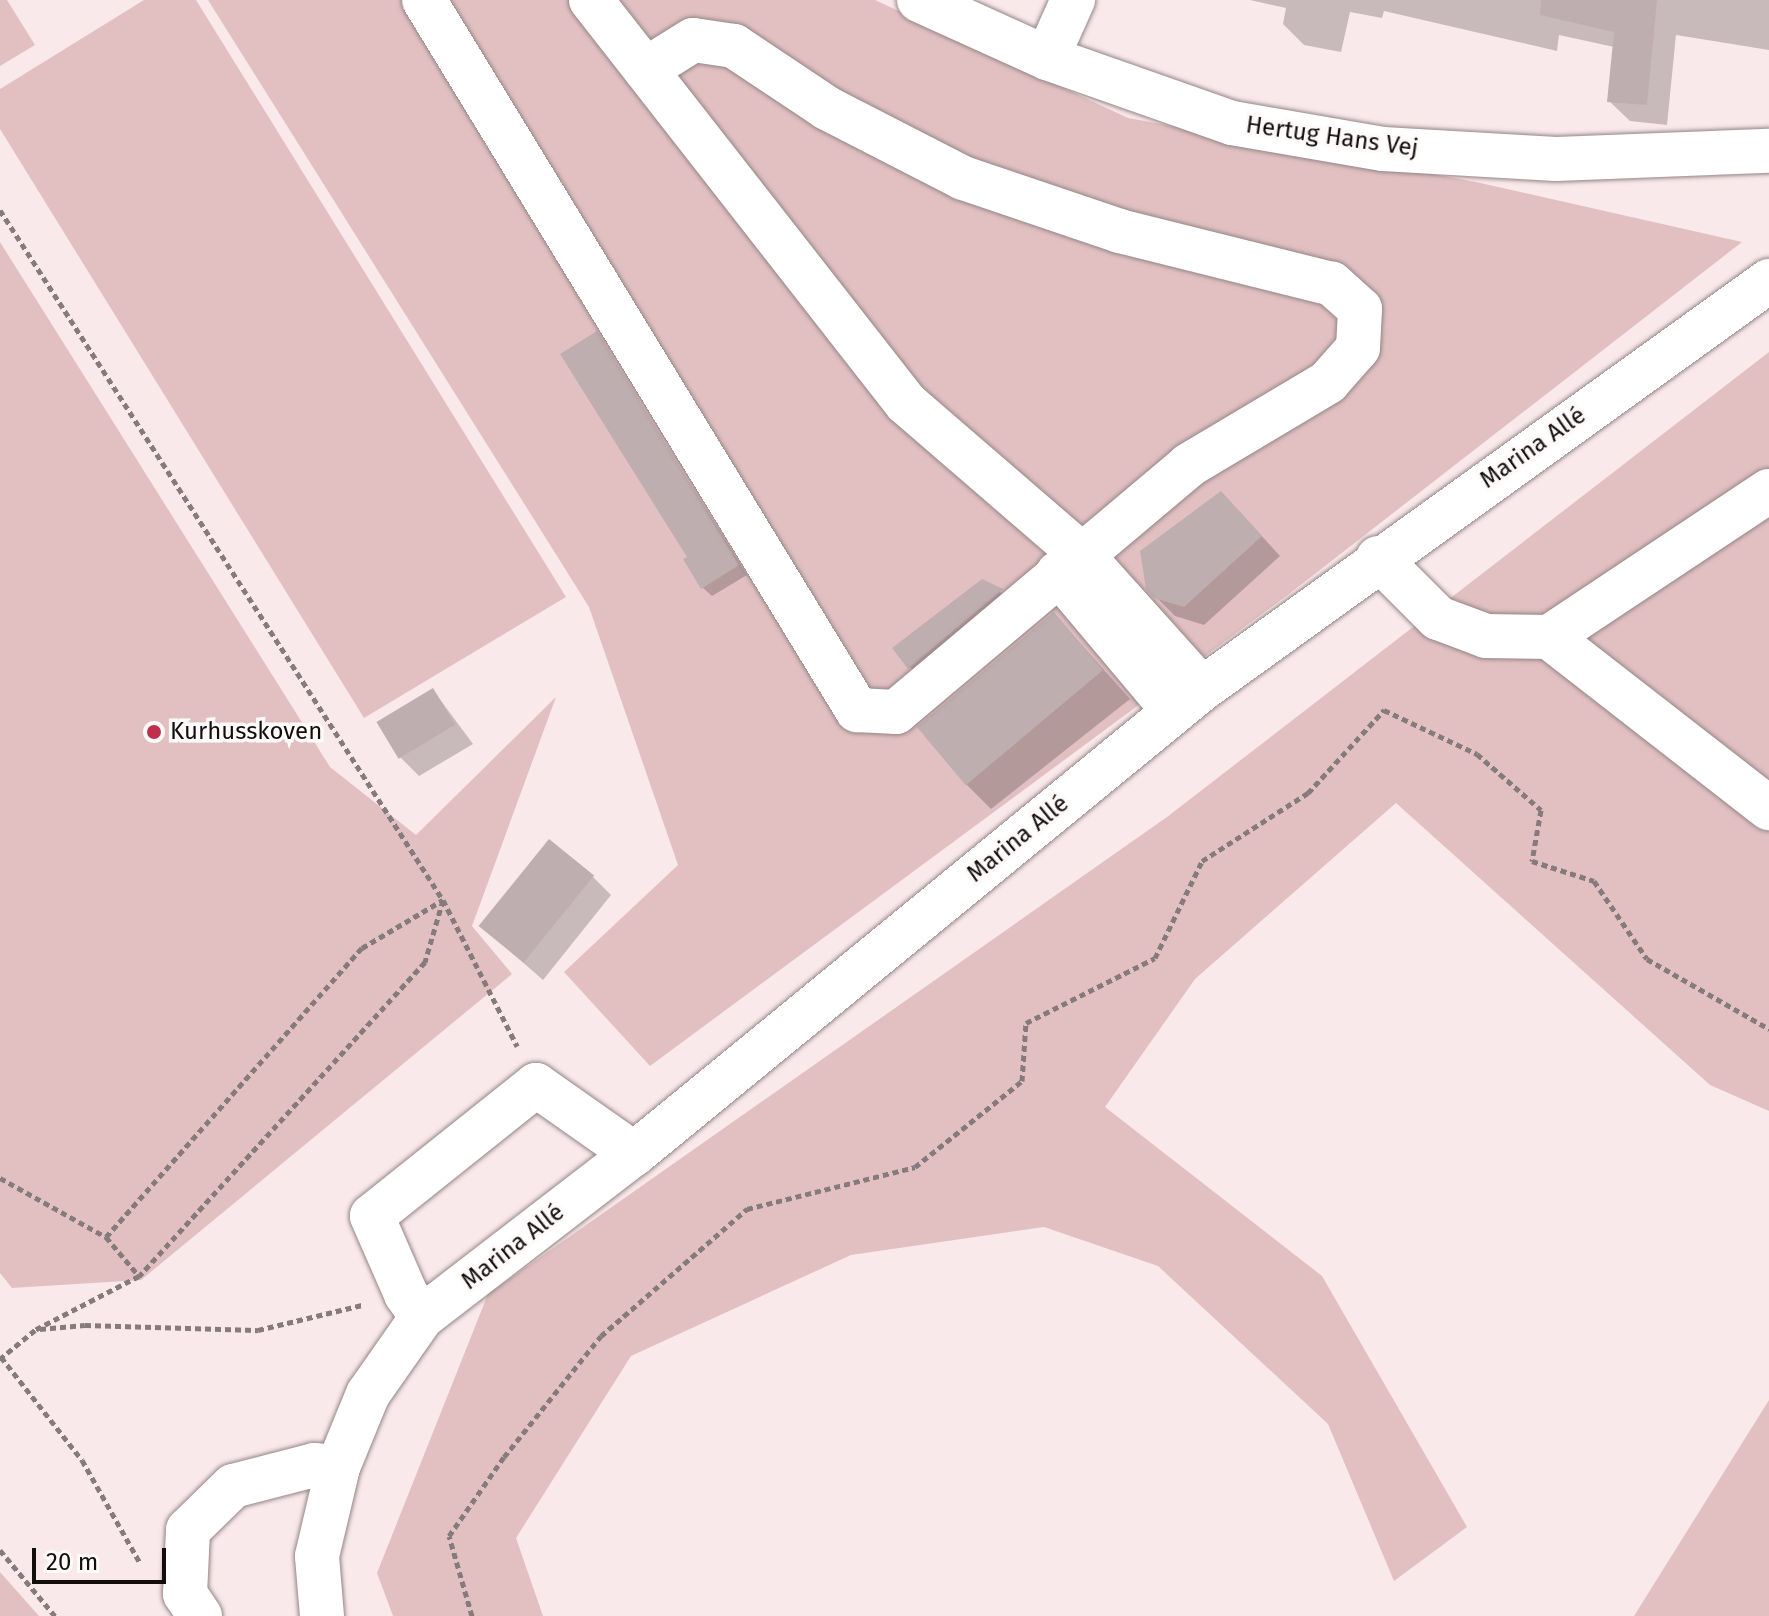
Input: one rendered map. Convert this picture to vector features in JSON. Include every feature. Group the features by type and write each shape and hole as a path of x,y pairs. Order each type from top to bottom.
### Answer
{"street":[{"path":"424,0 857,710 896,712 1069,563 1189,465 1328,382 1358,348 1360,309 1332,284 1120,231 963,178 827,108 734,46 693,40 648,68"},
{"path":"591,0 648,68 906,403 1069,563 1188,700"},
{"name":"Hertug Hans Vej","path":"919,0 1047,58 1232,123 1383,149 1556,159 1769,151"},
{"path":"1047,58 1073,0"},
{"name":"Marina Allé","path":"322,1616 317,1556 338,1467 368,1394 414,1306 634,1154 1188,700 1378,558 1769,281"},
{"path":"1378,558 1438,618 1486,636 1549,637 1769,491"},
{"path":"1549,637 1769,808"},
{"path":"414,1306 372,1216 536,1085 634,1154"},
{"path":"200,1616 185,1594 188,1530 233,1486 314,1465 338,1467"}],"path":[{"path":"0,210 443,900 497,1008"},
{"path":"472,1616 449,1536 504,1457 601,1336 747,1209 915,1167 1022,1081 1026,1023 1155,958 1202,861 1308,793 1384,710 1477,754 1541,810 1532,861 1594,881 1647,959 1769,1029"},
{"path":"106,1237 362,948 443,900"},
{"path":"144,1573 126,1530 82,1460 0,1358 35,1330 139,1276 425,962 443,900"},
{"path":"0,1178 106,1237 139,1276"},
{"path":"35,1330 85,1325 258,1330 414,1306"},
{"path":"0,1550 55,1616"}],"shaded area":[{"path":"0,0 7,0 35,45 0,66"},
{"path":"144,0 196,0 566,597 364,718 0,129 0,89"},
{"path":"208,0 875,0 1128,118 1476,182 1742,242 1289,594 650,1066 564,972 678,865 589,607"},
{"name":"Kurhusskoven","path":"0,242 330,767 416,835 556,697 472,926 512,974 141,1280 12,1288 0,1273"},
{"path":"1769,352 1769,1111 1710,1085 1396,803 1195,979 1105,1107 1322,1276 1467,1527 1394,1581 1328,1424 1158,1266 1044,1227 851,1255 631,1356 516,1538 543,1616 393,1616 377,1573 488,1294 1167,817"},
{"path":"1769,1400 1769,1616 1634,1616"},
{"path":"0,1572 39,1616 0,1616"}],"building":[{"path":"1541,0 1657,0 1647,105 1607,102 1614,32 1540,15"},
{"path":"597,331 739,565 701,589 683,559 687,557 560,354"},
{"path":"1221,491 1262,536 1184,607 1154,598 1146,589 1140,551"},
{"path":"982,579 1003,589 908,669 892,648"},
{"path":"1054,612 1103,670 966,785 917,727"},
{"path":"433,688 455,725 399,759 376,722"},
{"path":"549,839 594,876 524,963 479,926"}],"place":[{"name":"Kurhusskoven","path":"154,732"}]}
